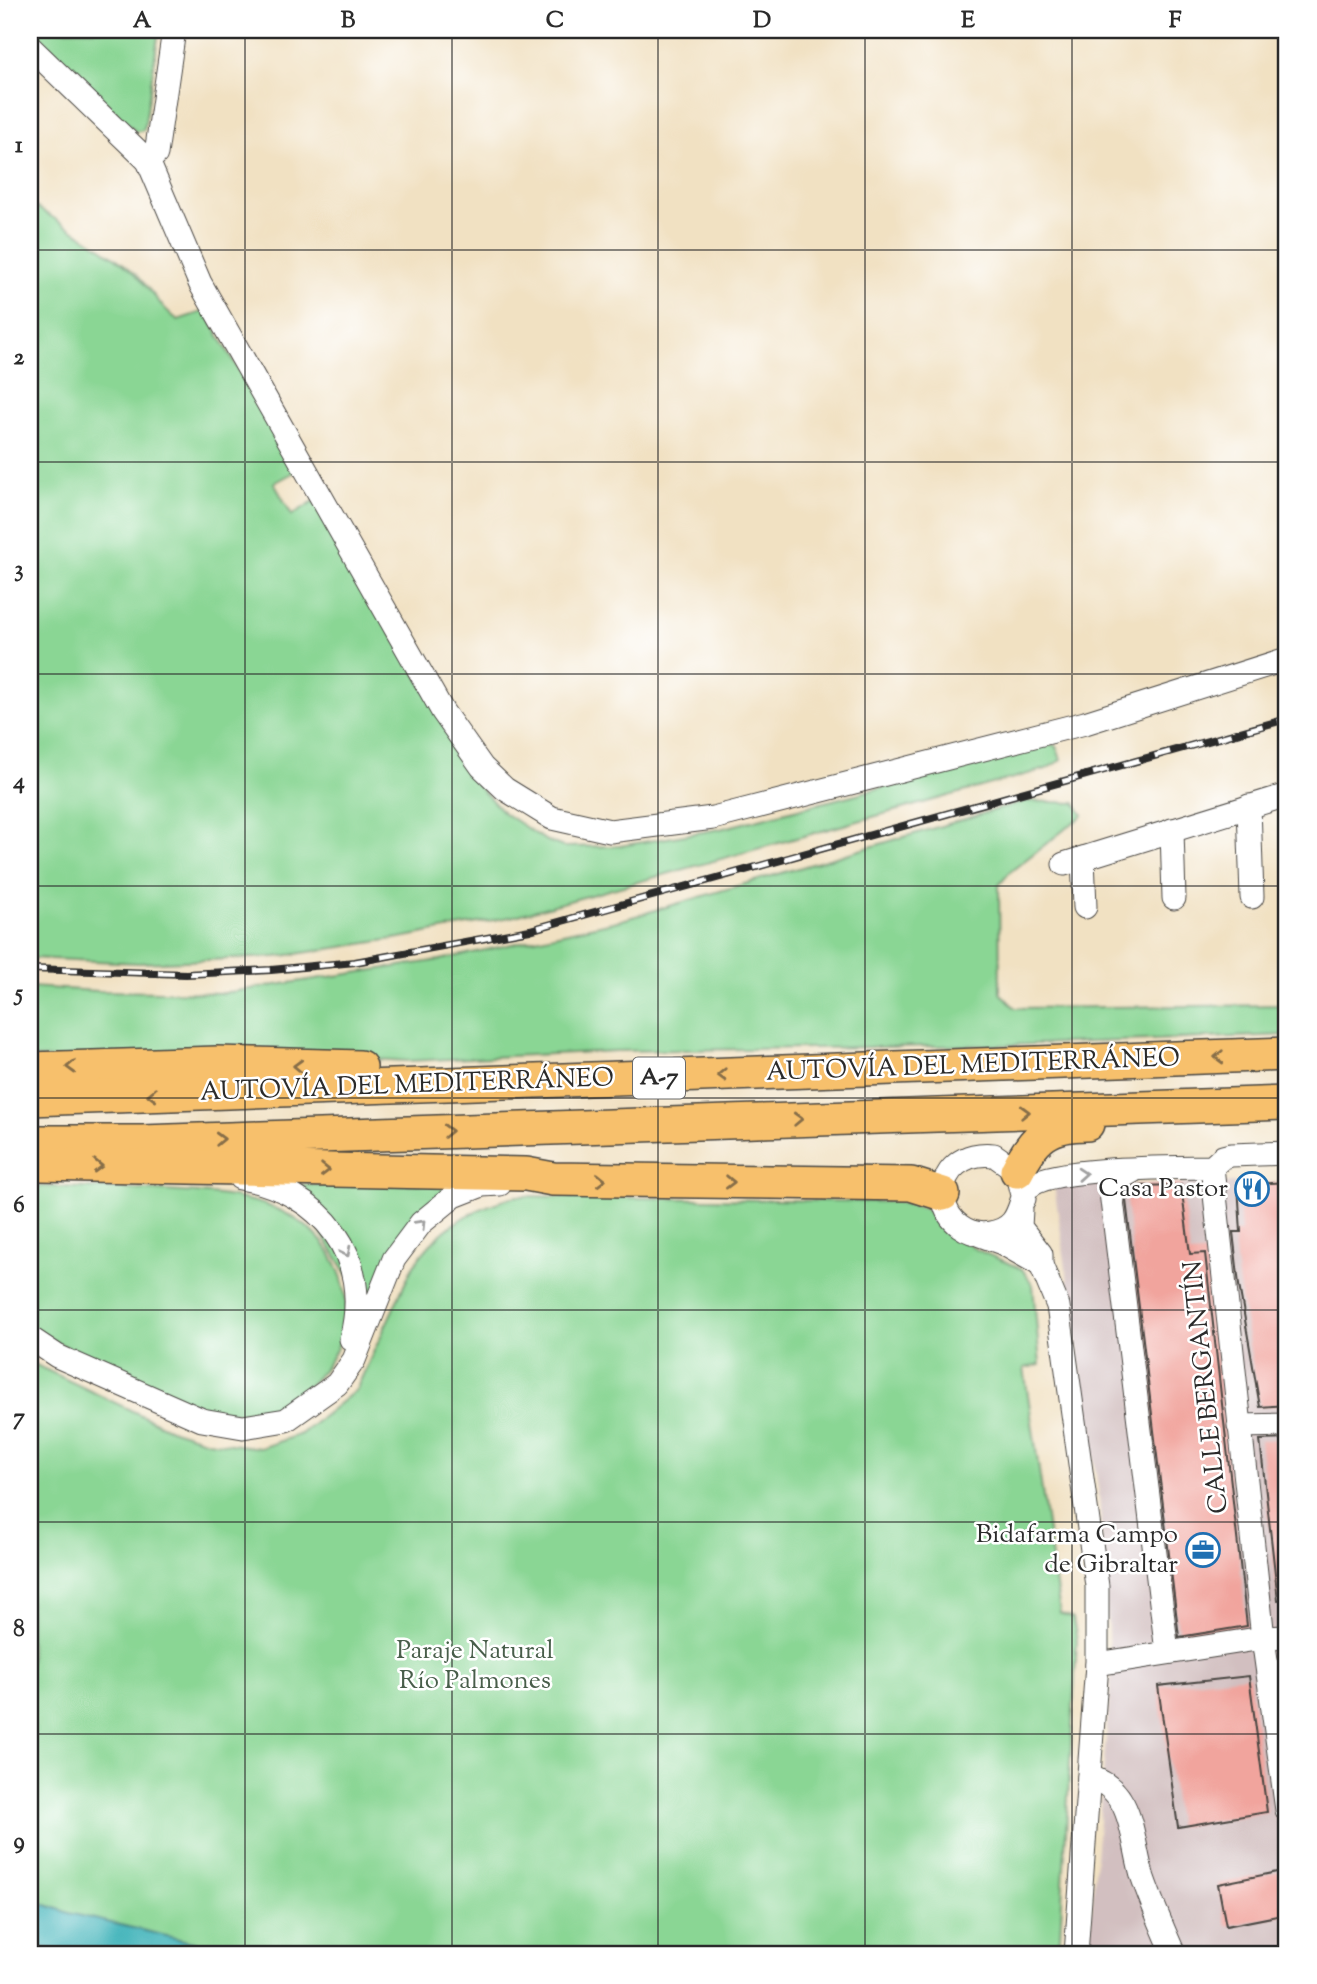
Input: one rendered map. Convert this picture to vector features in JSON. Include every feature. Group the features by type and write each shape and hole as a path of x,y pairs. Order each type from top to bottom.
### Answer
{"highway":[{"name":"AUTOVÍA DEL MEDITERRÁNEO","path":"30,1098 536,1083 1287,1054"},
{"path":"30,1069 217,1063 496,1070 536,1083"},
{"name":"AUTOVÍA DEL MEDITERRÁNEO","path":"30,1142 142,1142 1287,1103"},
{"path":"1021,1193 1034,1143 1045,1133 1065,1124 1180,1121 1198,1106"},
{"path":"30,1164 526,1174 553,1179 911,1184 943,1194"}],"street":[{"path":"148,161 156,154 174,30"},
{"path":"30,47 148,161 200,283 443,712 482,767 505,789 552,818 610,831 713,818 1085,723 1287,659"},
{"path":"1085,907 1073,861 1287,794"},
{"path":"1249,806 1253,897"},
{"path":"1172,830 1174,898"},
{"path":"973,1233 1002,1230 1021,1193 1033,1184 1060,1175 1212,1167 1223,1157 1231,1155 1287,1153"},
{"path":"1041,1265 1002,1243 973,1233 950,1216 943,1194 951,1170 965,1157 974,1154 1003,1158 1021,1193 1020,1227 1041,1254 1041,1265 1053,1290 1062,1332 1097,1586 1097,1664 1076,1954"},
{"path":"136,1166 252,1180 281,1189 321,1216 339,1238 352,1263 357,1307 352,1339 329,1387"},
{"name":"CALLE BERGANTÍN","path":"1212,1167 1263,1638 1287,1810"},
{"path":"1136,1170 1110,1184 1167,1652"},
{"path":"30,1338 57,1356 183,1414 223,1425 243,1427 286,1420 301,1412 329,1387 337,1384 354,1360 394,1259 421,1223 454,1196 482,1185 553,1179"},
{"path":"30,1349 57,1356"},
{"path":"1239,1426 1287,1425"},
{"path":"1097,1664 1263,1638 1287,1637"},
{"path":"1089,1777 1112,1788 1123,1804 1135,1837 1141,1871"},
{"path":"1086,1802 1112,1814 1141,1871 1174,1954"}],"shaded area":[{"path":"1287,1182 1287,1954 1088,1954 1111,1678 1099,1494 1054,1185"}],"green space":[{"path":"31,30 159,30 144,130 136,132"},
{"path":"30,203 93,242 130,269 178,320 205,311 296,471 274,483 292,515 314,501 466,759 477,785 504,813 545,840 563,847 620,846 720,829 1048,745 1056,745 1061,760 1046,769 515,916 400,938 276,957 139,963 30,958"},
{"path":"1026,801 1075,803 1083,815 1010,872 999,885 1000,993 1015,1008 1287,1005 1287,1035 1008,1045 616,1051 407,1061 340,1057 30,1058 30,987 224,993 440,960 622,920"},
{"path":"463,1183 367,1304 290,1185"},
{"path":"30,1186 204,1193 260,1203 286,1213 309,1228 327,1249 341,1276 346,1312 343,1330 331,1359 314,1380 282,1404 257,1412 231,1412 203,1407 173,1397 111,1370 30,1329"},
{"name":"Paraje Natural Río Palmones","path":"517,1196 897,1202 924,1208 975,1249 1022,1269 1033,1285 1040,1365 1024,1368 1060,1613 1073,1619 1077,1640 1059,1954 30,1954 30,1362 170,1429 208,1441 260,1448 301,1434 356,1390 412,1268 433,1241 471,1214"}],"water":[{"path":"30,1899 69,1913 243,1954 69,1954 30,1944"}],"building":[{"path":"1287,1182 1287,1405 1260,1407 1239,1285 1233,1232 1241,1232 1238,1185"},
{"path":"1181,1185 1190,1254 1205,1253 1247,1626 1179,1637 1125,1192 1135,1186"},
{"path":"1287,1439 1287,1599 1278,1600 1260,1440"},
{"path":"1249,1676 1267,1812 1178,1827 1158,1686"},
{"path":"1287,1870 1287,1914 1226,1926 1218,1884"}],"railway":[{"path":"30,969 186,974 271,970 355,962 530,930 1287,719"}],"place":[{"name":"Casa Pastor","path":"1252,1189"},
{"name":"Bidafarma Campo de Gibraltar","path":"1203,1550"}]}
